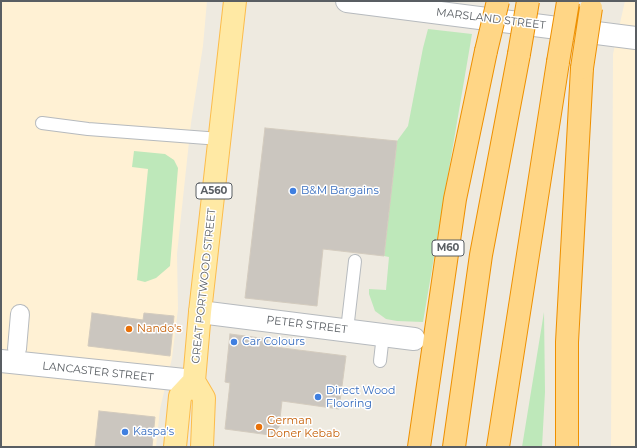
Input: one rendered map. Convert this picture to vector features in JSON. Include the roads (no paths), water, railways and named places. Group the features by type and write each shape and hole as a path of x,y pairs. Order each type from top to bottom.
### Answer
{"highway":[{"name":"M60","path":"418,447 455,199 498,1"},
{"name":"M60","path":"454,447 481,255 528,1"},
{"path":"498,447 568,2"},
{"path":"566,447 567,342 582,68 592,4"}],"main road":[{"name":"GREAT PORTWOOD STREET","path":"194,381 200,312 235,1"},
{"path":"175,447 180,396 194,381 204,398 202,447"}],"street":[{"name":"MARSLAND STREET","path":"347,1 636,38"},
{"name":"PETER STREET","path":"200,312 414,339"},
{"path":"9,355 20,314"},
{"name":"LANCASTER STREET","path":"9,355 194,381"}],"lane":[{"path":"42,123 220,139"},
{"path":"347,330 355,261"},
{"path":"380,361 383,335"}],"place":[{"name":"B&M Bargains","path":"293,191"},
{"name":"Nando's","path":"129,329"},
{"name":"Car Colours","path":"234,342"},
{"name":"Direct Wood Flooring","path":"318,397"},
{"name":"German Doner Kebab","path":"259,427"},
{"name":"Kaspa's","path":"125,432"}]}
